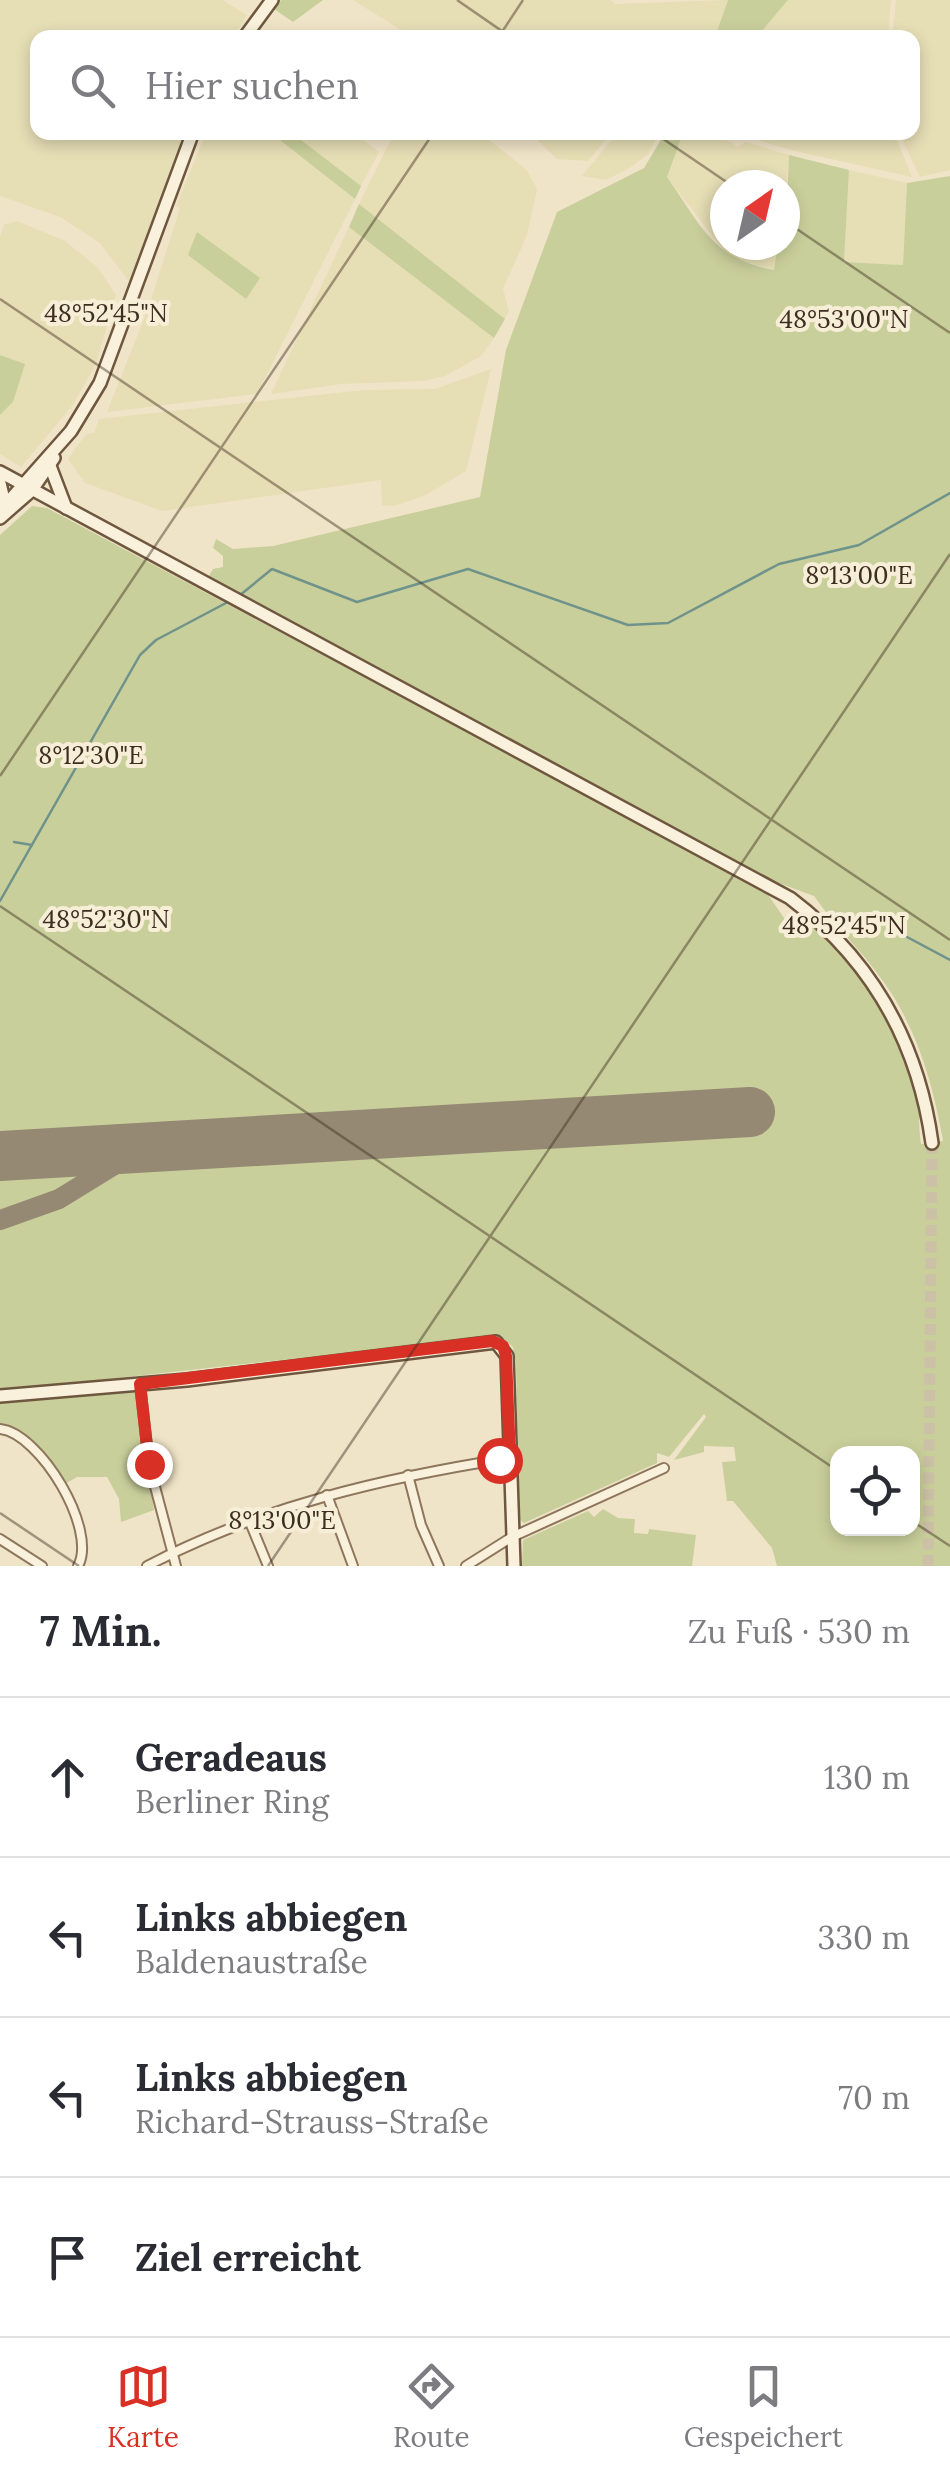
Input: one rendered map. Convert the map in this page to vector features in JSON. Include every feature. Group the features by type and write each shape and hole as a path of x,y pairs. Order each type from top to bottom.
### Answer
{"street":[{"path":"250,30 272,0"},
{"path":"2,511 50,466 110,362 190,140"},
{"path":"27,487 60,445"},
{"path":"50,466 66,508"},
{"path":"0,472 790,898 836,938 892,1013 917,1071 932,1143"},
{"path":"0,483 2,511"},
{"path":"0,1396 140,1384 492,1341 506,1350 514,1566"},
{"path":"140,1384 149,1464 176,1566"},
{"path":"0,1429 22,1435 36,1448 71,1506 85,1546 78,1566"},
{"path":"147,1566 249,1520 326,1495 408,1475 510,1458"},
{"path":"466,1566 512,1537 664,1468"},
{"path":"408,1475 421,1526 439,1566"},
{"path":"326,1495 353,1566"},
{"path":"249,1520 268,1566"},
{"path":"0,1540 42,1566"}],"shaded area":[{"path":"0,0 222,0 247,15 238,30 30,30 30,140 182,140 131,284 100,243 60,217 0,196"},
{"path":"353,0 611,0 615,4 728,0 718,30 401,30"},
{"path":"788,0 891,0 889,30 764,30"},
{"path":"896,0 950,0 950,170 920,177 902,140 920,140 920,30 893,30"},
{"path":"203,140 280,140 355,199 257,394 107,412 148,309 180,208 176,206"},
{"path":"301,140 363,140 379,152 361,186"},
{"path":"391,140 489,140 527,170 537,189 527,235 503,289 509,311 505,319 359,204"},
{"path":"537,140 605,140 588,161 557,159"},
{"path":"611,140 655,140 648,154 606,180 582,176"},
{"path":"680,140 728,140 738,147 745,142 789,155 788,170 710,170 710,232 667,177"},
{"path":"757,140 897,140 912,177"},
{"path":"849,170 907,183 903,265 844,262"},
{"path":"17,221 65,241 98,268 116,295 96,364 72,406 21,467 0,454 0,415 13,402 24,364 0,355 0,237 4,225"},
{"path":"349,227 494,338 481,356 445,376 423,381 341,384 271,394"},
{"path":"740,260 776,260 775,270"},
{"path":"491,369 466,471 426,495 394,506 382,505 381,480 162,511 85,483 68,459 86,434 94,433 99,419 364,390 435,389"}],"green space":[{"path":"281,0 323,0 293,22 274,9"},
{"path":"728,0 788,0 763,30 717,30"},
{"path":"280,140 301,140 361,186 355,199"},
{"path":"661,140 680,140 667,177 710,237 710,260 742,260 774,270 776,260 800,260 800,170 788,170 789,155 849,170 844,262 903,265 907,183 950,176 950,1566 777,1566 772,1548 733,1501 727,1501 722,1462 736,1461 734,1447 704,1446 704,1452 674,1460 706,1417 704,1414 669,1457 657,1453 657,1463 524,1523 519,1519 516,1362 513,1347 500,1336 0,1391 0,535 32,506 47,508 743,879 767,893 788,924 815,926 865,984 897,1035 916,1085 921,1144 943,1141 929,1078 895,999 814,896 776,882 209,576 213,569 223,567 223,556 213,548 216,539 233,549 273,546 480,497 506,350 557,212 644,168"},
{"path":"359,204 505,319 494,338 349,227"},
{"path":"197,232 260,278 246,299 188,255"},
{"path":"0,355 25,364 13,402 0,415"},
{"path":"136,1391 154,1510 121,1522 119,1499 107,1477 77,1477 63,1485 31,1439 0,1425 0,1402"},
{"path":"603,1509 618,1518 635,1519 634,1533 648,1534 649,1529 696,1535 692,1566 522,1566 523,1540 588,1511 594,1517"}],"waterway":[{"path":"239,596 272,569 357,602 468,569 628,625 668,623 779,564 859,545 950,493"},
{"path":"0,901 140,655 156,640 226,603"},
{"path":"14,842 32,845"},
{"path":"907,937 950,960"}],"taxiway":[{"path":"0,1220 59,1199 142,1148"}],"runway":[{"path":"0,1156 750,1112"}],"tunnel":[{"path":"928,1566 932,1143"}],"route":[{"path":"149,1464 140,1384 492,1341 506,1350 510,1458 499,1460"}]}
